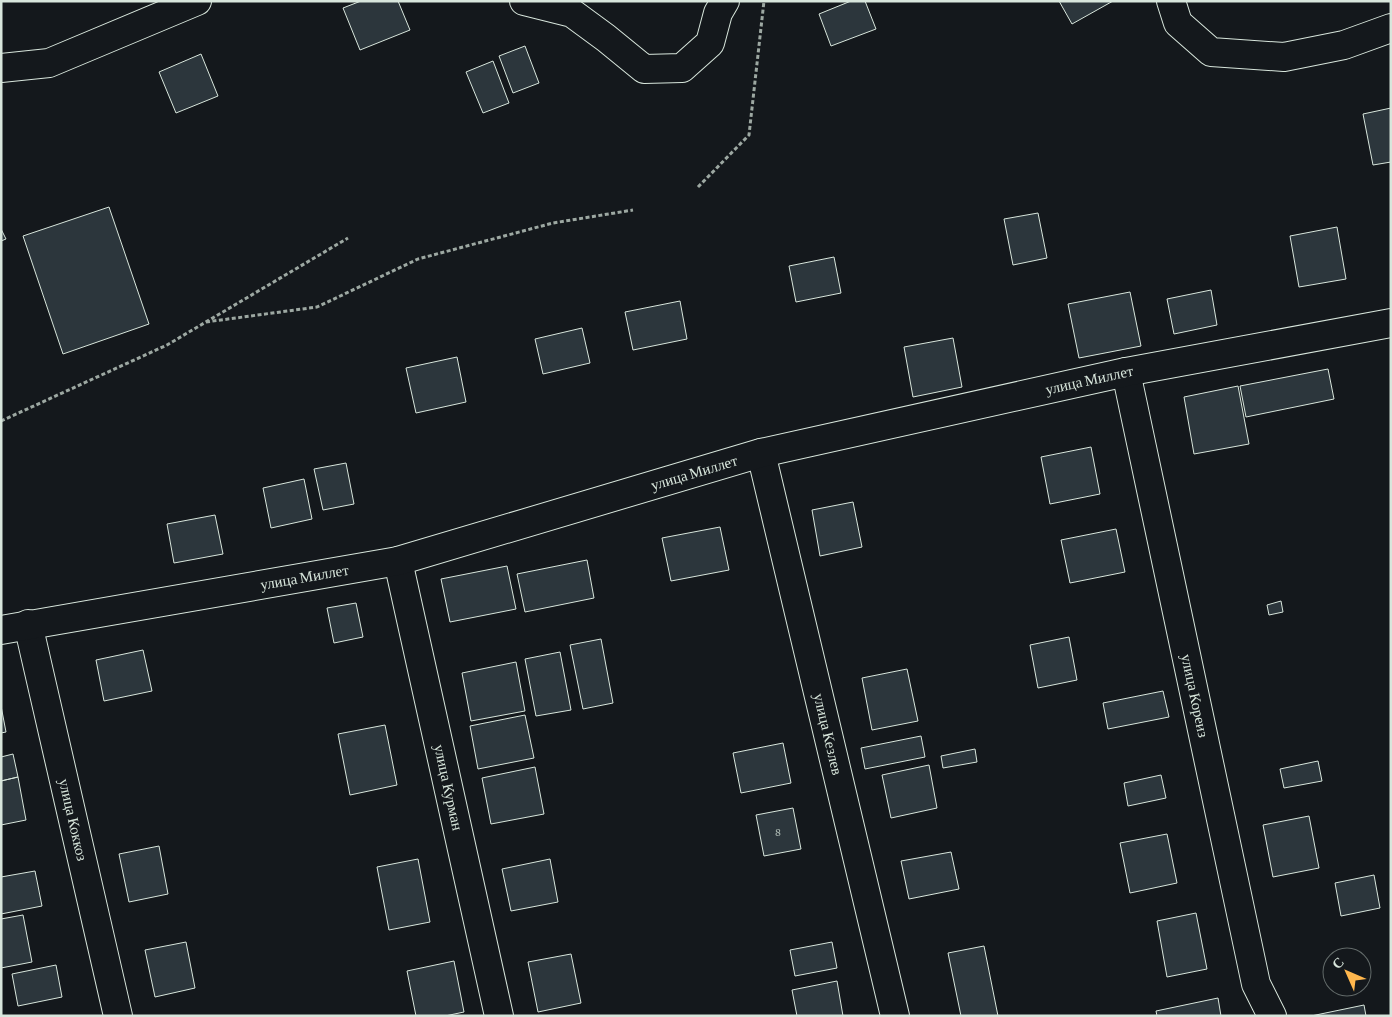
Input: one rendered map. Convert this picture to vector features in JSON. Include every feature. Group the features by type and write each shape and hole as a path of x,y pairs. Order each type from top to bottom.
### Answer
{"street":[{"path":"1,68 49,62 197,1"},
{"path":"524,1 572,14 606,38 644,69 682,68 710,42 718,13 725,1"},
{"path":"1171,1 1178,23 1211,52 1284,57 1344,45 1391,28"},
{"name":"улица Миллет","path":"1,630 398,561 761,453 1126,372 1391,323"},
{"name":"улица Кореиз","path":"1126,372 1256,984 1272,1016"},
{"name":"улица Кезлев","path":"761,453 894,1016"},
{"name":"улица Курман","path":"398,561 499,1016"},
{"name":"улица Коккоз","path":"28,624 118,1016"}],"path":[{"path":"698,187 748,135 764,1"},
{"path":"206,322 317,307 418,259 553,223 633,210"},
{"path":"1,421 167,345 348,238"}],"building":[{"path":"361,1 398,1 410,30 360,50 343,8"},
{"path":"851,1 865,1 876,29 831,46 819,14"},
{"path":"1059,1 1113,1 1072,24"},
{"path":"525,46 539,83 513,93 499,56"},
{"path":"201,54 218,96 176,113 159,72"},
{"path":"493,61 509,103 483,113 466,72"},
{"path":"1391,108 1391,162 1373,165 1363,114"},
{"path":"109,207 149,324 63,354 23,236"},
{"path":"1038,213 1047,258 1013,265 1004,219"},
{"path":"1337,227 1346,279 1299,287 1290,236"},
{"path":"1,229 6,239 1,241"},
{"path":"834,257 841,293 796,302 789,266"},
{"path":"1211,290 1217,325 1174,334 1167,299"},
{"path":"1130,292 1141,346 1079,358 1068,304"},
{"path":"680,301 687,339 633,350 625,312"},
{"path":"582,328 590,363 543,374 535,339"},
{"path":"953,338 962,387 913,397 904,347"},
{"path":"457,357 466,402 416,413 406,368"},
{"path":"1328,369 1334,399 1246,417 1240,386"},
{"path":"1238,386 1249,444 1194,454 1184,397"},
{"path":"1091,447 1100,494 1050,504 1041,457"},
{"path":"346,463 354,504 323,510 314,469"},
{"path":"304,479 312,519 271,528 263,488"},
{"path":"853,502 862,547 820,556 812,510"},
{"path":"215,515 223,554 174,563 167,524"},
{"path":"720,527 729,570 671,581 662,538"},
{"path":"1116,529 1125,572 1070,583 1061,540"},
{"path":"587,560 594,598 525,612 517,574"},
{"path":"507,566 516,609 450,622 441,579"},
{"path":"1281,601 1283,612 1269,615 1267,605"},
{"path":"356,603 363,637 334,643 327,608"},
{"path":"1069,637 1077,680 1038,688 1030,645"},
{"path":"601,639 613,703 583,709 570,645"},
{"path":"143,650 152,691 104,701 96,660"},
{"path":"560,652 571,710 536,716 525,659"},
{"path":"516,662 525,711 471,721 462,673"},
{"path":"907,669 918,721 872,730 862,678"},
{"path":"1163,691 1169,717 1108,729 1103,703"},
{"path":"1,706 6,732 1,733"},
{"path":"525,715 534,758 478,769 470,726"},
{"path":"385,725 397,785 350,795 338,734"},
{"path":"921,736 925,757 865,769 861,748"},
{"path":"783,743 791,783 741,793 733,753"},
{"path":"975,749 977,762 943,768 941,756"},
{"path":"13,754 18,777 1,781 1,757"},
{"path":"1318,761 1322,781 1284,788 1280,769"},
{"path":"929,765 937,808 891,818 882,775"},
{"path":"535,767 544,814 491,824 482,778"},
{"path":"1161,775 1166,798 1128,806 1124,783"},
{"path":"18,777 26,820 1,825 1,781"},
{"path":"793,808 801,849 764,856 756,815"},
{"path":"1309,816 1319,868 1273,877 1263,825"},
{"path":"1167,834 1177,883 1130,893 1120,843"},
{"path":"159,846 168,894 129,902 119,854"},
{"path":"951,852 959,889 909,899 901,861"},
{"path":"418,859 430,922 389,930 377,867"},
{"path":"550,859 558,902 511,911 502,869"},
{"path":"35,871 42,906 1,914 1,877"},
{"path":"1374,875 1380,908 1341,916 1335,883"},
{"path":"1196,913 1207,969 1167,977 1157,921"},
{"path":"23,915 32,962 1,968 1,919"},
{"path":"186,942 195,988 155,997 145,950"},
{"path":"832,942 837,968 795,976 790,950"},
{"path":"984,946 998,1016 961,1016 948,953"},
{"path":"571,954 581,1003 538,1012 528,962"},
{"path":"454,961 464,1012 445,1016 416,1016 407,971"},
{"path":"56,965 62,997 18,1006 12,974"},
{"path":"837,981 843,1016 797,1016 792,990"},
{"path":"1218,998 1221,1016 1157,1016 1156,1011"},
{"path":"1364,1005 1366,1016 1311,1016"}]}
